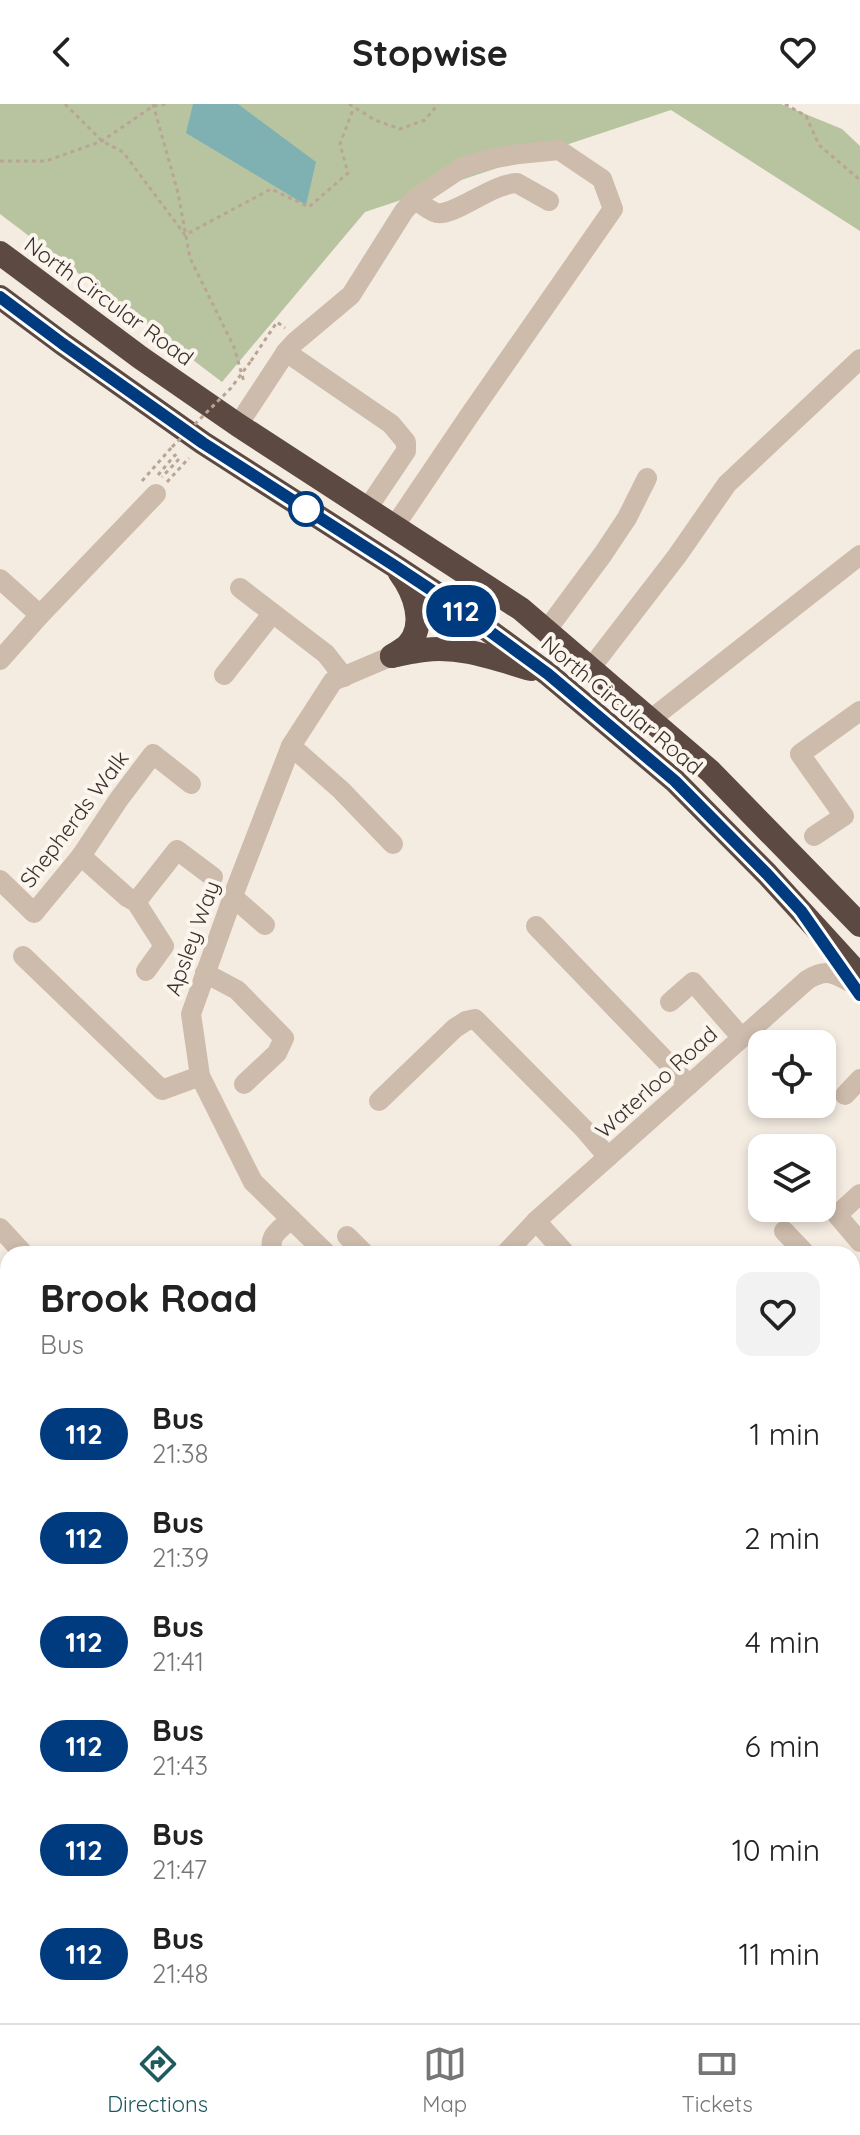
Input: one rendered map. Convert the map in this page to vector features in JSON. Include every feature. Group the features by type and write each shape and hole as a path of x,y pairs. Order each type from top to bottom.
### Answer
{"highway":[{"name":"North Circular Road","path":"0,253 128,349 238,425 521,609 710,771 860,925"},
{"name":"North Circular Road","path":"0,297 203,443 451,603 548,674 675,781 801,911 857,984"},
{"path":"392,656 409,644 417,621 414,598 395,566"},
{"path":"392,656 424,650 474,652 548,674"}],"street":[{"path":"238,425 286,352 351,295 404,211 415,199 463,167 490,159 559,150 602,179 613,209 394,527"},
{"path":"415,199 435,213 446,213 496,187 517,183 549,201"},
{"path":"286,352 391,424 406,442 406,451 367,509"},
{"path":"590,669 677,556 727,484 860,359"},
{"path":"546,631 627,518 647,478"},
{"path":"0,660 156,494"},
{"path":"650,720 860,555"},
{"path":"0,579 40,615"},
{"path":"240,588 326,654 344,677"},
{"path":"224,675 272,614"},
{"name":"Apsley Way","path":"319,1246 253,1182 200,1076 191,1014 291,746 333,681 392,656"},
{"path":"814,836 844,816 800,754 860,711"},
{"path":"291,746 341,790 393,844"},
{"name":"Shepherds Walk","path":"1,883 34,913 81,856 153,754 191,784"},
{"path":"136,902 177,850 213,877"},
{"path":"81,856 136,902 164,946 146,971"},
{"path":"233,897 265,925"},
{"path":"536,926 689,1085"},
{"path":"23,956 162,1090 200,1076"},
{"path":"205,973 237,990 284,1038 277,1053 244,1084"},
{"name":"Waterloo Road","path":"513,1246 536,1221 807,980 818,973 833,973 857,984"},
{"path":"670,1002 693,982 742,1038"},
{"path":"379,1101 455,1028 475,1019 608,1157"},
{"path":"845,1095 860,1079"},
{"path":"860,1194 837,1215 860,1242"},
{"path":"270,1246 271,1238 291,1219"},
{"path":"536,1221 559,1246"},
{"path":"0,1228 17,1246"},
{"path":"784,1231 798,1246"},
{"path":"347,1236 357,1246"}],"path":[{"path":"65,104 102,141 123,152 185,235"},
{"path":"0,161 46,161 102,141 153,105 168,104"},
{"path":"185,235 271,189 309,207 348,173 340,144 351,106 375,120 400,129 425,120 438,104"},
{"path":"785,104 806,116 819,145 860,180"},
{"path":"153,105 178,193 190,258 234,347 243,383 251,372"},
{"path":"172,447 231,388 277,322 285,328"},
{"path":"156,494 203,443"}],"green space":[{"path":"0,104 781,104 842,129 860,146 860,231 671,110 365,212 222,382 0,214"}],"water":[{"path":"193,104 238,104 316,162 306,205 186,133"}],"bus line":[{"name":"112","path":"0,297 203,443 451,603 548,674 675,781 767,874 801,911 860,995"}]}
